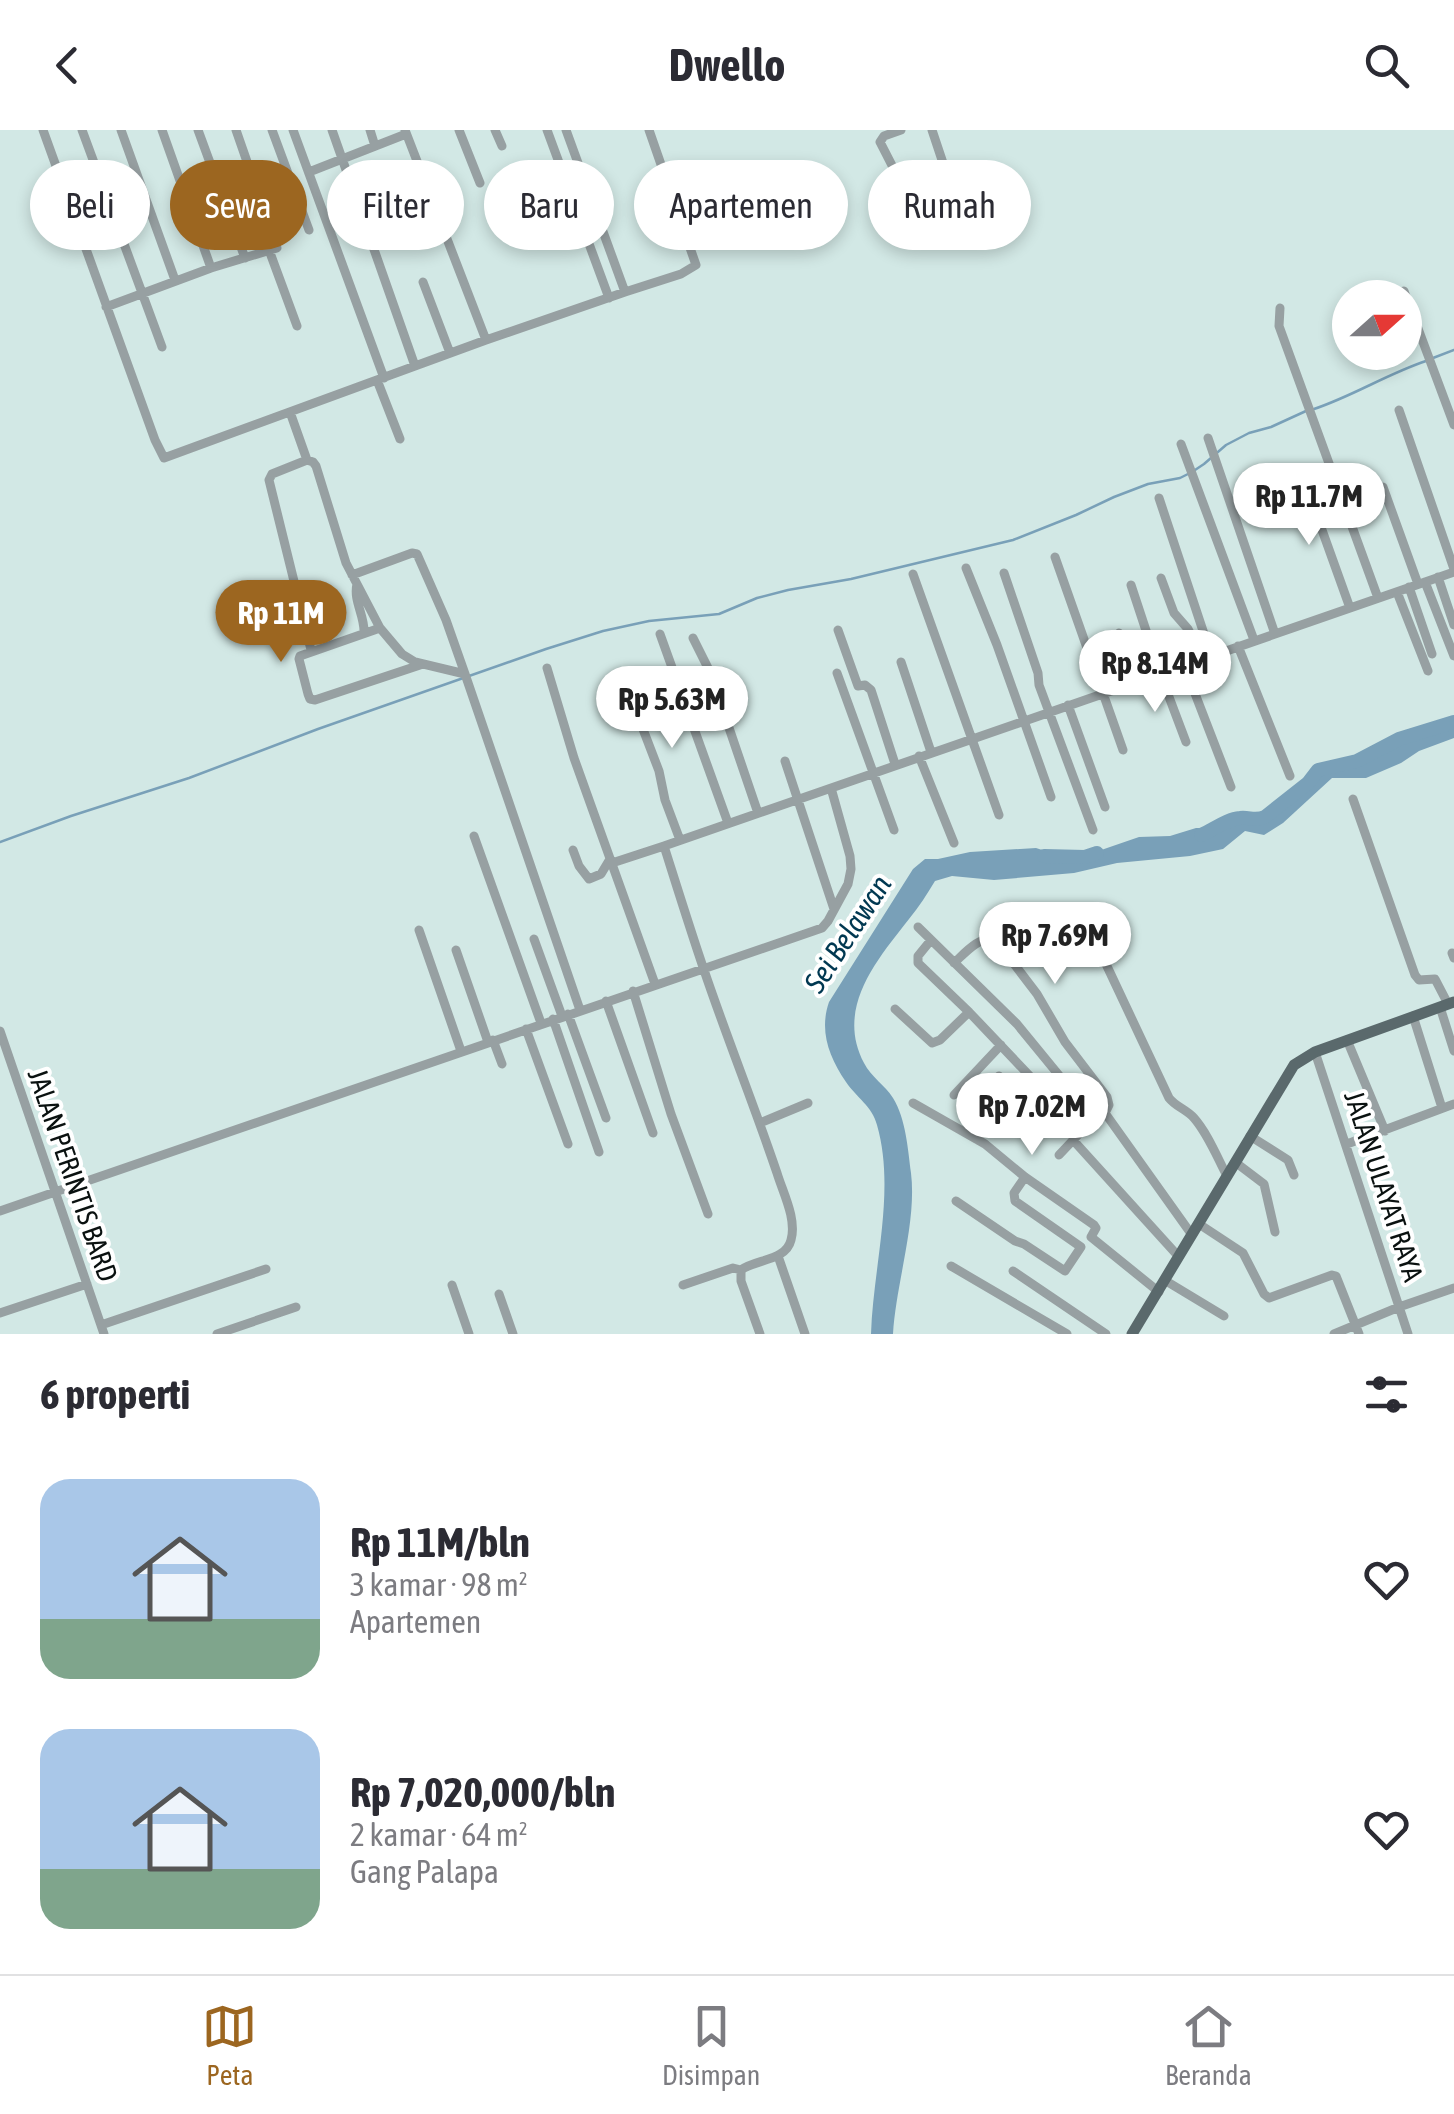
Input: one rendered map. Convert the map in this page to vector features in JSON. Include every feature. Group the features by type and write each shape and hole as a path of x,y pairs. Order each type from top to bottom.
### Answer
{"main road":[{"path":"1132,1334 1294,1065 1316,1052 1447,1004"}],"street":[{"path":"43,130 164,458 486,340 681,274 696,265 649,130"},
{"path":"82,130 162,347"},
{"path":"122,130 175,280"},
{"path":"162,130 211,268"},
{"path":"198,130 245,258"},
{"path":"236,130 246,160"},
{"path":"272,130 309,230"},
{"path":"293,130 400,439"},
{"path":"332,130 416,366"},
{"path":"370,130 375,146"},
{"path":"459,130 480,183"},
{"path":"496,130 502,146"},
{"path":"547,130 609,298"},
{"path":"566,130 625,292"},
{"path":"890,160 880,138 901,130"},
{"path":"932,130 942,160"},
{"path":"309,172 406,132 486,340"},
{"path":"106,307 269,250 297,326"},
{"path":"423,282 450,353"},
{"path":"1280,308 1279,326 1378,598"},
{"path":"1422,337 1454,425"},
{"path":"574,850 579,866 589,878 600,874 611,861 728,824 1454,571 1399,410"},
{"path":"290,412 307,460 316,466 354,580 380,628 402,654 420,665 466,678"},
{"path":"1209,443 1274,634"},
{"path":"1181,444 1254,640"},
{"path":"307,460 272,474 269,480 311,650"},
{"path":"1303,477 1350,608"},
{"path":"1383,486 1417,585 1432,654"},
{"path":"1159,498 1211,656"},
{"path":"354,580 417,554 446,620 580,1010"},
{"path":"1055,556 1123,750"},
{"path":"966,568 1051,796"},
{"path":"1004,573 1093,830"},
{"path":"913,574 999,815"},
{"path":"1438,577 1454,625"},
{"path":"1161,578 1174,613 1193,639 1198,660"},
{"path":"354,580 364,633"},
{"path":"1131,585 1186,742"},
{"path":"1417,585 1454,656"},
{"path":"1396,592 1428,671"},
{"path":"380,628 300,656 308,694 314,700 420,665"},
{"path":"838,630 858,686 865,685 871,690 895,764"},
{"path":"1120,633 1136,681"},
{"path":"660,634 728,824"},
{"path":"693,638 726,715 758,813"},
{"path":"1238,646 1290,776"},
{"path":"901,662 931,752"},
{"path":"1184,664 1231,788"},
{"path":"546,668 655,984"},
{"path":"837,673 894,830"},
{"path":"623,677 680,840"},
{"path":"1068,704 1105,807"},
{"path":"919,756 954,842"},
{"path":"784,761 834,908"},
{"path":"0,1210 822,928 848,884 851,869 831,788"},
{"path":"1353,799 1415,975 1419,980 1437,981 1447,1004 1454,1051"},
{"path":"474,836 540,1024"},
{"path":"664,846 760,1123 792,1228 787,1250 741,1270"},
{"path":"918,928 1016,1024 1094,1118"},
{"path":"419,930 460,1051"},
{"path":"954,963 970,948 989,938 996,939 1106,1097 1106,1113 1094,1118 1060,1155"},
{"path":"534,939 561,1016 599,1152"},
{"path":"931,940 917,962 1081,1130"},
{"path":"456,950 502,1064"},
{"path":"1106,964 1168,1098 1195,1118 1226,1176"},
{"path":"632,992 708,1214"},
{"path":"606,1001 653,1133"},
{"path":"895,1009 932,1043 969,1012"},
{"path":"561,1016 606,1118"},
{"path":"1413,1016 1442,1108"},
{"path":"526,1028 568,1144"},
{"name":"JALAN PERINTIS BARD","path":"0,1030 102,1330"},
{"path":"1347,1040 1385,1131"},
{"path":"954,1095 1001,1045"},
{"name":"JALAN ULAYAT RAYA","path":"1316,1052 1408,1334"},
{"path":"999,1076 1016,1096"},
{"path":"976,1139 1032,1079"},
{"path":"760,1123 808,1103"},
{"path":"913,1103 976,1139 1096,1228 1068,1269 1062,1270 956,1201"},
{"path":"1347,1144 1454,1104"},
{"path":"1106,1113 1195,1230 1243,1253 1269,1298 1336,1276 1357,1330"},
{"path":"1250,1136 1288,1160 1294,1175"},
{"path":"1073,1140 1179,1257"},
{"path":"1235,1162 1264,1184 1275,1232"},
{"path":"1025,1177 1014,1193 1014,1200 1081,1247"},
{"path":"1090,1236 1162,1287 1224,1316"},
{"path":"778,1256 804,1334"},
{"path":"950,1266 1067,1334"},
{"path":"683,1285 733,1268 741,1270"},
{"path":"102,1330 266,1269"},
{"path":"741,1270 741,1281 760,1334"},
{"path":"1014,1271 1106,1334"},
{"path":"0,1313 86,1284"},
{"path":"452,1286 469,1334"},
{"path":"1334,1334 1357,1330 1400,1307 1454,1288"},
{"path":"499,1294 513,1334"},
{"path":"217,1334 296,1307"}],"water":[{"name":"Sei Belawan","path":"1454,717 1454,738 1366,778 1332,778 1283,823 1264,835 1245,831 1223,849 1117,863 1074,873 994,880 952,876 935,881 873,968 857,1004 854,1023 864,1063 890,1093 901,1115 911,1173 909,1232 893,1334 871,1334 884,1202 882,1150 872,1113 835,1063 827,1044 825,1023 829,1002 913,869 925,859 970,852 1036,848 1078,858 1139,837 1170,836 1196,828 1266,820 1322,773"}],"waterway":[{"path":"1433,358 1454,350"},
{"path":"1314,409 1426,361"},
{"path":"1195,470 1226,445 1306,411"},
{"path":"0,842 603,631 649,621 719,614 788,590 1013,540 1148,484 1188,474"},
{"name":"Sei Belawan","path":"1201,835 1235,819 1265,817 1308,783 1318,770 1357,761 1399,739 1454,722"},
{"name":"Sei Belawan","path":"1044,856 1085,857 1097,853"}]}
